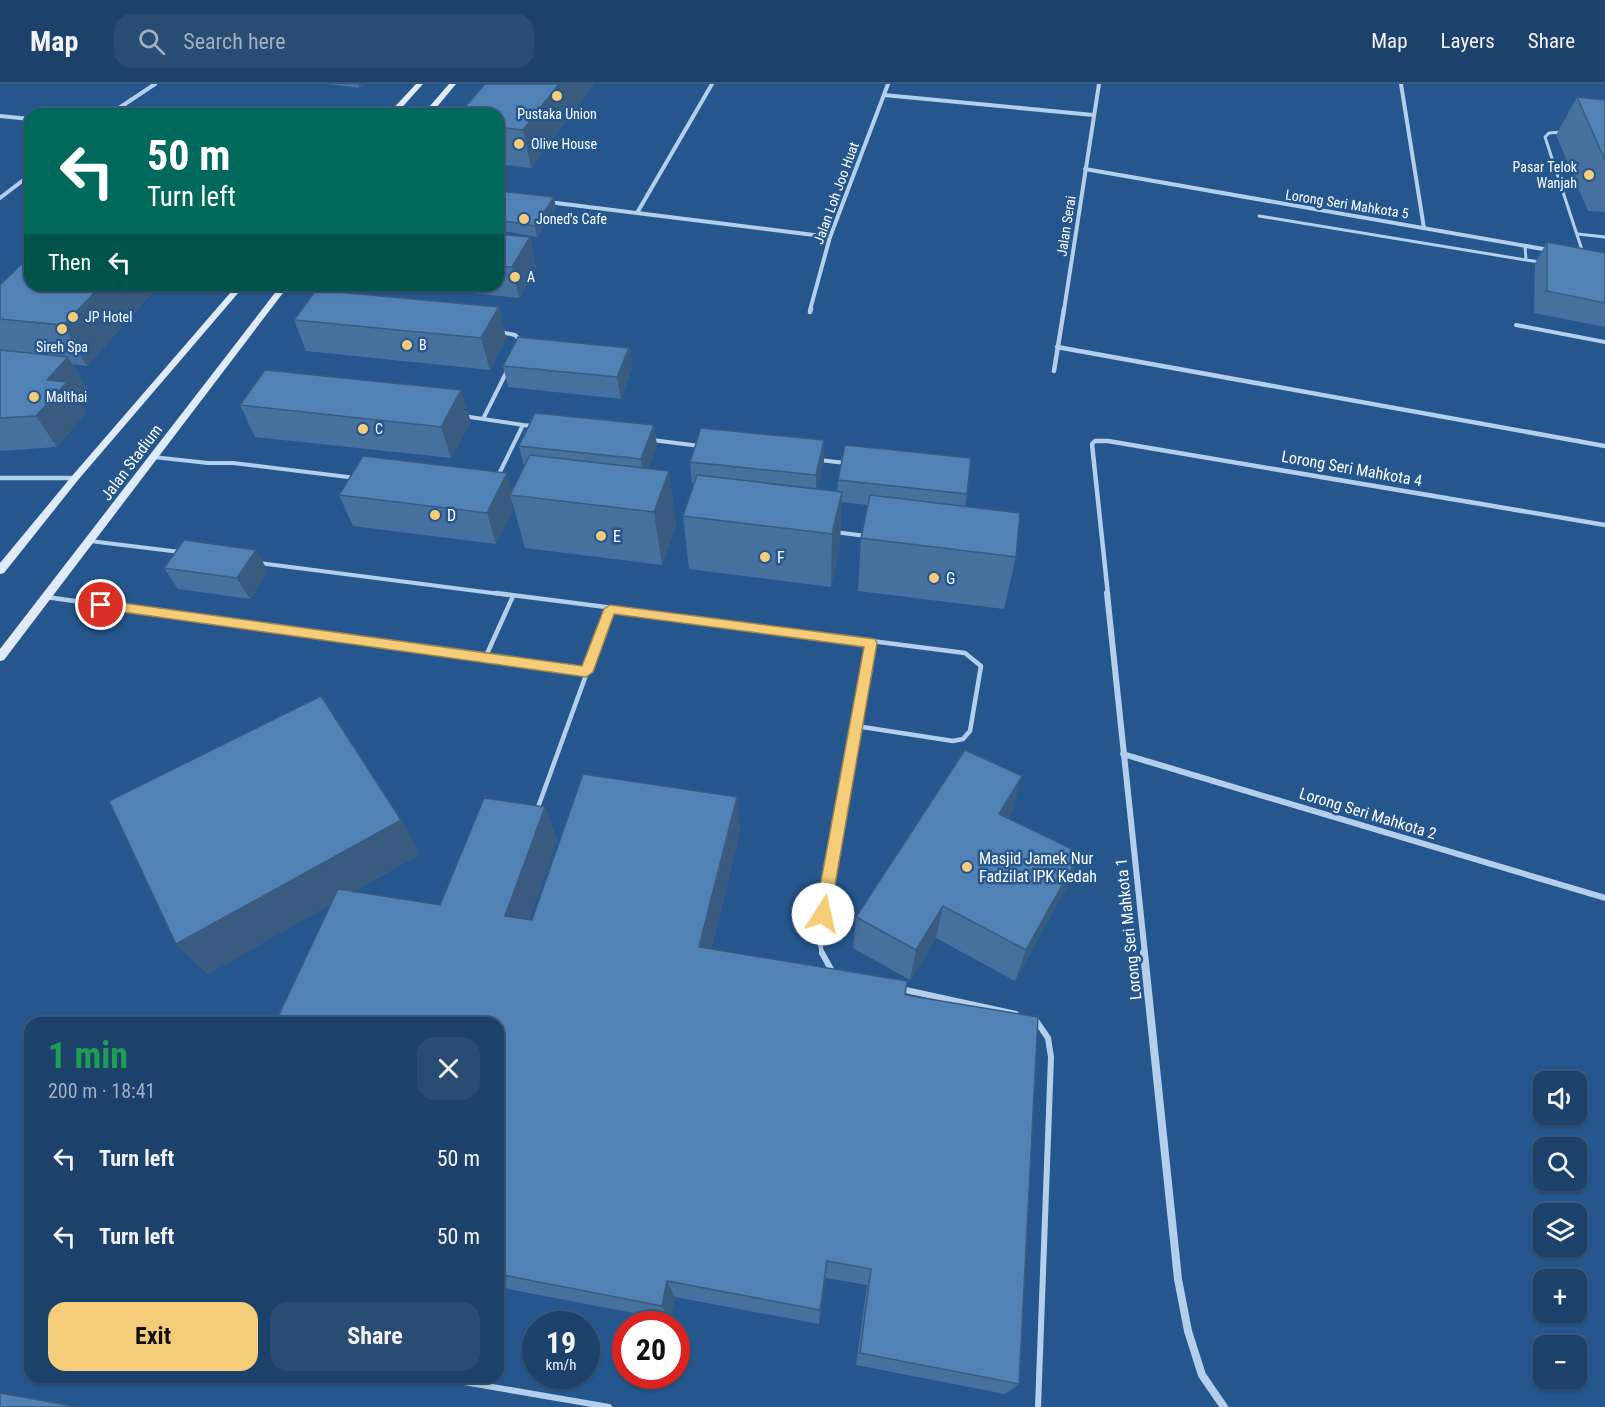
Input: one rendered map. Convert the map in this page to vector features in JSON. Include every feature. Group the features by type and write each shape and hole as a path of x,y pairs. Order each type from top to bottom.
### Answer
{"main road":[{"path":"398,108 420,84"},
{"path":"432,108 453,84"},
{"name":"Jalan Stadium","path":"0,570 75,478 236,291"},
{"name":"Jalan Stadium","path":"0,657 280,291"}],"street":[{"path":"119,108 155,84"},
{"path":"637,213 712,84"},
{"name":"Jalan Loh Joo Huat","path":"810,312 830,237 888,84"},
{"name":"Jalan Serai","path":"1054,371 1099,84"},
{"path":"1401,84 1424,228"},
{"path":"884,95 1093,115"},
{"path":"0,116 24,118"},
{"name":"Lorong Seri Mahkota 5","path":"1086,170 1560,252"},
{"path":"0,198 24,180"},
{"path":"544,202 830,237"},
{"path":"1572,254 1583,256"},
{"path":"1057,347 1605,447"},
{"name":"Lorong Seri Mahkota 4","path":"1095,441 1108,441 1605,525"},
{"name":"Lorong Seri Mahkota 1","path":"1095,441 1091,448 1178,1279 1188,1331 1202,1375 1224,1407"},
{"path":"0,478 75,478"},
{"name":"Lorong Seri Mahkota 2","path":"1123,754 1605,898"}],"lane":[{"path":"1571,133 1553,132 1545,137 1578,234 1583,256"},
{"path":"1259,216 1549,264"},
{"path":"1578,234 1605,237"},
{"path":"1525,246 1526,260"},
{"path":"1516,326 1605,342"},
{"path":"498,332 519,337 522,340 520,345"},
{"path":"483,419 510,366"},
{"path":"459,416 535,426"},
{"path":"494,484 523,425"},
{"path":"642,439 701,446"},
{"path":"153,457 208,463 233,463 361,478"},
{"path":"808,458 855,464"},
{"path":"832,532 867,536"},
{"path":"90,540 183,553"},
{"path":"254,562 871,643 965,653 975,658 981,666 970,731 963,739 953,741 856,726"},
{"path":"486,656 513,596"},
{"path":"45,597 486,656 586,672"},
{"path":"534,816 610,609"},
{"path":"840,974 831,970 823,957 819,937 871,643"},
{"path":"895,988 1035,1018 1048,1038 1051,1057 1038,1407"},
{"path":"470,1383 609,1407"}],"building":[{"path":"485,84 559,84 523,130 504,128 504,108 464,108"},
{"path":"1577,97 1605,100 1605,160"},
{"path":"504,192 554,197 535,226 504,221"},
{"path":"504,235 530,237 512,267 504,266"},
{"path":"1547,242 1605,253 1605,303 1547,291"},
{"path":"24,262 24,291 96,291 63,325 0,319 0,285"},
{"path":"315,291 499,307 481,338 294,320"},
{"path":"518,337 629,348 617,377 503,366"},
{"path":"0,350 68,357 47,380 67,382 36,416 0,418"},
{"path":"265,370 461,390 441,427 240,405"},
{"path":"535,413 654,425 641,459 519,446"},
{"path":"701,428 824,440 816,475 690,462"},
{"path":"845,445 971,458 967,494 838,480"},
{"path":"530,455 669,471 654,512 510,495"},
{"path":"363,456 507,473 487,513 339,495"},
{"path":"697,475 842,492 832,534 683,516"},
{"path":"870,495 1020,513 1016,557 861,538"},
{"path":"184,540 256,550 237,578 164,568"},
{"path":"321,696 401,820 176,944 109,801"},
{"name":"Masjid Jamek Nur Fadzilat IPK Kedah","path":"965,750 1022,776 999,814 1080,853 1026,950 943,906 916,950 856,917"},
{"path":"583,774 737,797 699,947 907,981 905,995 1038,1017 1019,1384 860,1353 871,1269 827,1261 820,1310 667,1281 662,1306 504,1275 504,1017 278,1017 338,889 440,905 484,798 545,807 505,916 532,920"},
{"path":"0,1393 78,1407 0,1407"}],"place":[{"name":"Pustaka Union","path":"557,96"},
{"name":"Olive House","path":"519,144"},
{"name":"Pasar Telok Wanjah","path":"1589,175"},
{"name":"Joned's Cafe","path":"524,219"},
{"name":"A","path":"515,277"},
{"name":"JP Hotel","path":"73,317"},
{"name":"Sireh Spa","path":"62,329"},
{"name":"B","path":"407,345"},
{"name":"Malthai","path":"34,397"},
{"name":"C","path":"363,429"},
{"name":"D","path":"435,515"},
{"name":"E","path":"601,536"},
{"name":"F","path":"765,557"},
{"name":"G","path":"934,578"},
{"name":"Masjid Jamek Nur Fadzilat IPK Kedah","path":"967,867"}],"route":[{"path":"101,605 486,656 586,672 610,609 871,643 823,914"}]}
